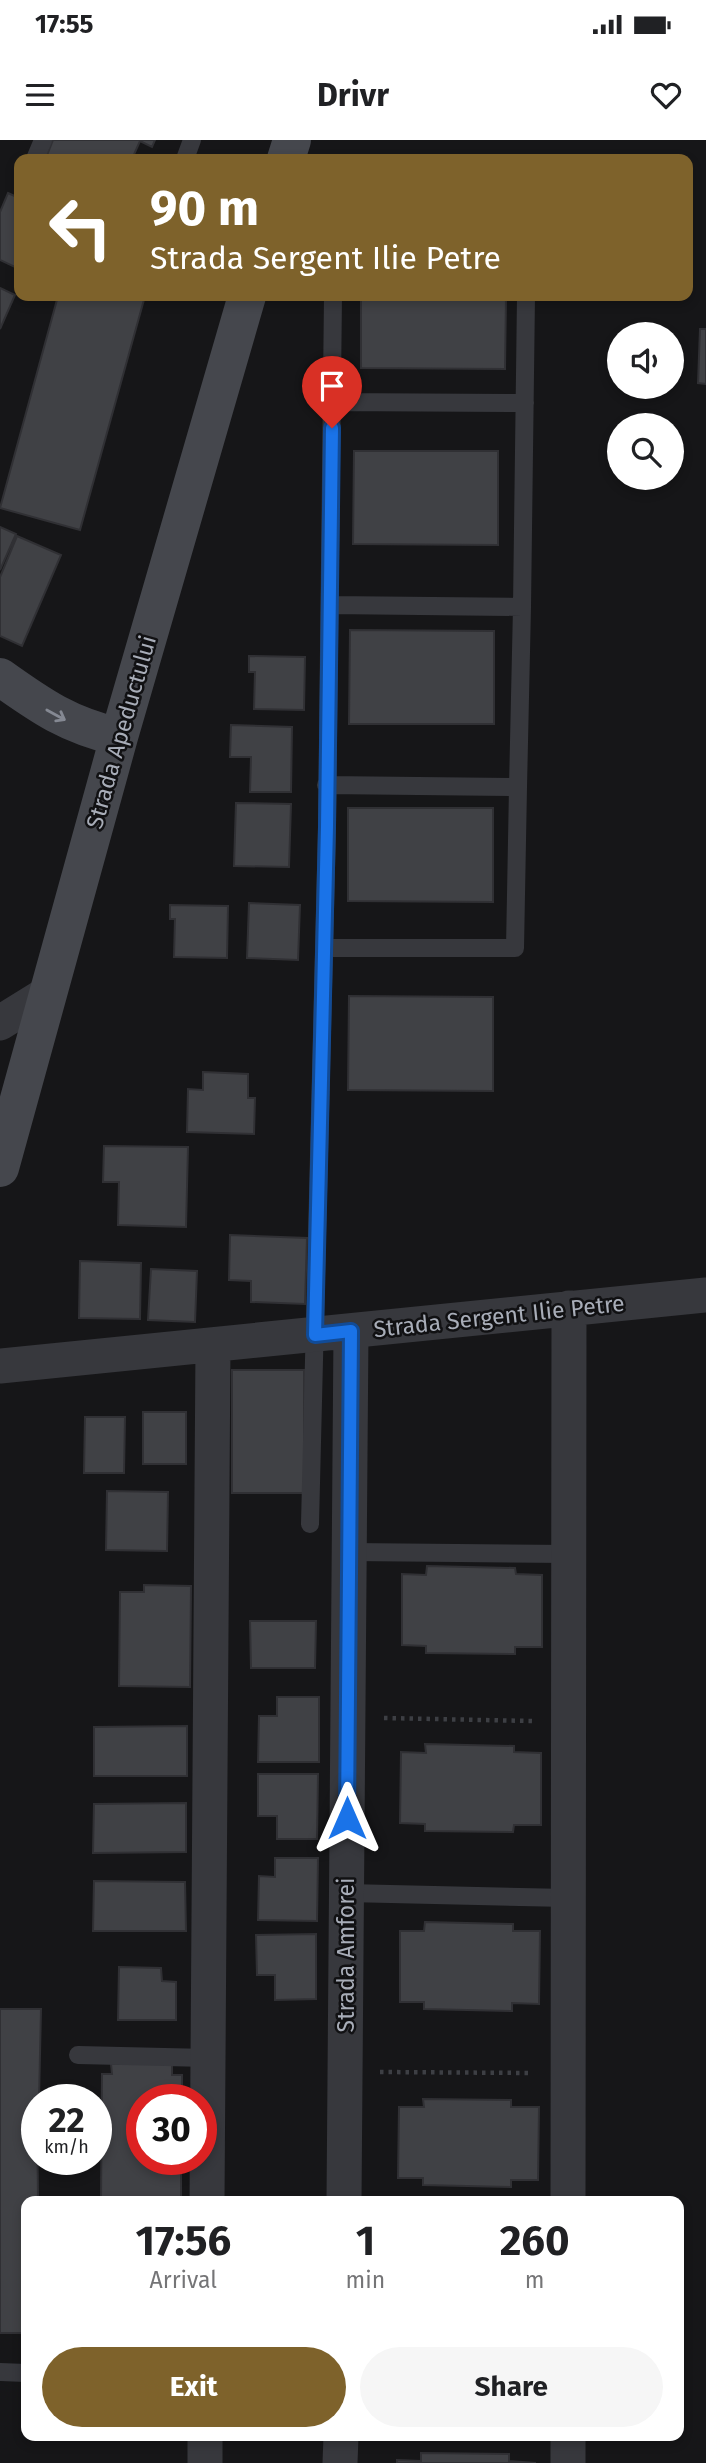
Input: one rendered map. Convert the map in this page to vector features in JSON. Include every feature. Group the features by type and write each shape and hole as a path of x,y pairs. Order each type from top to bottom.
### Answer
{"street":[{"name":"Strada Apeductului","path":"0,1168 119,737 246,301"},
{"path":"0,677 63,719 88,730 119,737"},
{"path":"0,1023 48,993"},
{"name":"Strada Sergent Ilie Petre","path":"0,1366 706,1295"},
{"path":"568,2196 569,1308"},
{"name":"Strada Amforei","path":"344,2196 351,1331"},
{"path":"206,2196 213,1345"},
{"path":"205,2441 205,2463"},
{"path":"340,2463 341,2441"},
{"path":"568,2441 568,2463"}],"lane":[{"path":"310,1524 324,948 333,301"},
{"path":"324,948 515,948 526,301"},
{"path":"332,402 525,403"},
{"path":"330,605 522,607"},
{"path":"327,785 518,788"},
{"path":"349,1552 569,1554"},
{"path":"347,1893 568,1898"},
{"path":"78,2055 208,2058"},
{"path":"0,2372 21,2374"}],"path":[{"path":"348,1718 568,1721"},
{"path":"345,2072 568,2073"}],"building":[{"path":"53,140 155,140 152,147 140,141 134,154 48,154"},
{"path":"8,193 14,196 14,267 0,260 0,212"},
{"path":"0,288 14,295 14,297 0,329"},
{"path":"57,301 144,301 80,530 0,508"},
{"path":"361,301 506,301 505,369 361,368"},
{"path":"700,329 706,329 706,384 698,383"},
{"path":"354,451 498,451 498,545 353,544"},
{"path":"0,527 16,534 0,570"},
{"path":"17,536 61,555 22,646 0,636 0,577"},
{"path":"350,630 494,631 494,724 349,724"},
{"path":"249,656 305,657 304,710 254,709 255,672 249,672"},
{"path":"231,725 292,727 291,792 250,792 251,757 230,757"},
{"path":"236,803 291,804 289,867 234,866"},
{"path":"348,808 493,808 493,902 348,901"},
{"path":"249,903 300,905 298,960 247,958"},
{"path":"170,905 228,906 227,958 174,957 175,919 170,919"},
{"path":"349,996 493,997 493,1091 348,1090"},
{"path":"203,1072 248,1074 248,1098 255,1098 254,1134 187,1132 188,1089 203,1090"},
{"path":"104,1146 188,1147 186,1227 118,1225 119,1182 103,1182"},
{"path":"230,1235 307,1238 305,1304 251,1302 251,1281 229,1280"},
{"path":"80,1261 141,1263 140,1319 79,1318"},
{"path":"151,1269 197,1271 195,1322 148,1320"},
{"path":"232,1370 304,1370 304,1493 232,1493"},
{"path":"143,1412 186,1412 186,1464 143,1464"},
{"path":"85,1417 125,1417 124,1473 84,1473"},
{"path":"107,1491 168,1492 167,1551 106,1550"},
{"path":"427,1566 515,1568 516,1574 542,1575 542,1647 515,1647 515,1654 426,1653 426,1646 402,1645 402,1574 426,1575"},
{"path":"144,1585 191,1586 190,1687 119,1686 120,1592 144,1592"},
{"path":"250,1621 316,1621 315,1668 251,1668"},
{"path":"277,1697 319,1697 319,1762 258,1762 259,1716 277,1716"},
{"path":"187,1726 187,1776 94,1776 94,1727"},
{"path":"425,1744 514,1746 514,1752 541,1753 541,1825 514,1825 513,1832 425,1831 425,1824 400,1823 401,1752 426,1753"},
{"path":"258,1774 318,1774 317,1839 277,1839 277,1816 258,1816"},
{"path":"186,1803 186,1852 93,1853 94,1804"},
{"path":"275,1858 318,1858 317,1921 258,1920 259,1876 275,1877"},
{"path":"94,1881 185,1882 186,1931 93,1931"},
{"path":"425,1922 513,1924 513,1931 540,1931 539,2004 512,2003 512,2011 424,2009 424,2002 400,2002 400,1931 424,1931"},
{"path":"316,1934 316,1999 275,2000 275,1975 257,1975 256,1935"},
{"path":"119,1967 161,1968 162,1981 176,1982 176,2020 118,2020"},
{"path":"0,2009 41,2009 39,2084 21,2084 21,2175 38,2175 38,2196 21,2196 21,2333 0,2333"},
{"path":"111,2064 172,2064 172,2075 182,2075 182,2084 126,2084 126,2175 181,2175 181,2196 101,2196 101,2175 112,2175 112,2084 102,2084 102,2074 112,2074"},
{"path":"423,2099 511,2100 511,2107 539,2107 538,2180 511,2180 511,2187 423,2185 423,2178 398,2178 399,2107 424,2107"},
{"path":"421,2453 509,2454 509,2461 536,2463 397,2463 397,2460 421,2461"}],"route":[{"path":"332,428 327,827 315,1335 351,1331 347,1818"}]}
